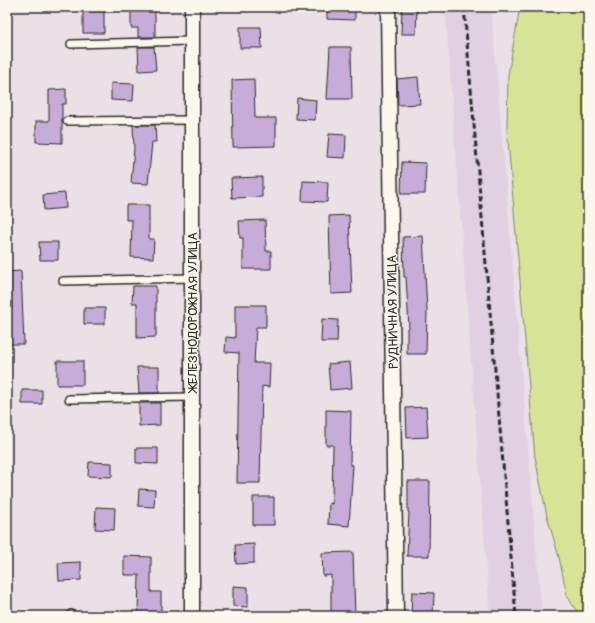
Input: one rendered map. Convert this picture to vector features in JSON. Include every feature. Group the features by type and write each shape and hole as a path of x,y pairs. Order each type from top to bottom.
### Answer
{"street":[{"name":"ЖЕЛЕЗНОДОРОЖНАЯ УЛИЦА","path":"192,7 192,616"},
{"name":"РУДНИЧНАЯ УЛИЦА","path":"388,7 396,616"}],"lane":[{"path":"71,44 192,41"},
{"path":"67,121 192,120"},
{"path":"63,281 192,278"},
{"path":"69,399 192,397"}],"shaded area":[{"path":"445,7 491,7 542,616 490,616"}],"green space":[{"path":"520,7 588,7 588,616 583,616 576,610 567,596 559,557 547,516 535,457 507,129 508,75"}],"building":[{"path":"131,7 155,7 155,37 138,37 138,28 131,28"},
{"path":"327,7 355,7 355,20 327,19"},
{"path":"402,7 417,7 416,34 401,34"},
{"path":"83,11 104,11 104,33 83,33"},
{"path":"240,27 261,27 262,48 240,48"},
{"path":"138,47 154,47 156,70 139,71"},
{"path":"330,47 351,47 352,99 327,99"},
{"path":"418,77 420,104 398,105 397,79"},
{"path":"254,79 255,118 276,118 276,146 233,147 232,80"},
{"path":"111,83 134,84 133,101 111,100"},
{"path":"66,89 66,104 62,104 62,143 36,142 36,121 49,121 49,90"},
{"path":"297,98 316,100 315,120 296,119"},
{"path":"133,125 155,125 156,142 152,142 148,184 131,183 134,149"},
{"path":"329,134 346,135 345,158 327,157"},
{"path":"402,162 426,163 425,194 401,194"},
{"path":"262,177 262,197 232,198 231,178"},
{"path":"303,181 328,182 327,202 302,201"},
{"path":"65,193 66,208 44,210 43,195"},
{"path":"126,205 149,205 149,239 154,239 153,258 131,257 132,220 126,220"},
{"path":"349,215 352,293 331,294 329,216"},
{"path":"265,220 266,251 271,251 271,269 243,269 243,238 240,238 239,221"},
{"path":"423,236 427,310 426,354 407,354 407,328 409,328 406,277 404,277 403,237"},
{"path":"39,242 58,242 58,260 40,260"},
{"path":"21,271 24,344 7,344 7,272"},
{"path":"133,286 156,286 156,337 137,338 137,303 132,303"},
{"path":"235,305 266,305 266,327 256,327 254,363 270,363 269,387 262,386 260,483 237,483 239,353 225,352 226,337 235,338"},
{"path":"84,308 105,308 105,324 84,324"},
{"path":"322,319 338,320 337,342 321,342"},
{"path":"57,361 83,361 83,385 57,385"},
{"path":"350,362 352,388 330,390 328,364"},
{"path":"137,367 159,367 159,393 139,393"},
{"path":"22,390 42,390 42,404 22,404"},
{"path":"139,403 160,403 160,425 139,426"},
{"path":"426,407 428,437 407,438 406,408"},
{"path":"326,410 351,411 350,465 353,465 349,526 328,524 329,503 332,504 333,445 326,445"},
{"path":"136,448 158,448 158,464 136,463"},
{"path":"89,462 112,463 112,477 88,476"},
{"path":"408,481 430,481 429,556 407,556 409,512"},
{"path":"139,489 155,490 154,507 138,506"},
{"path":"253,497 274,497 274,525 253,525"},
{"path":"96,507 115,508 114,530 95,529"},
{"path":"254,544 254,563 236,564 235,545"},
{"path":"353,552 355,616 331,616 331,575 323,576 322,553"},
{"path":"124,556 151,557 151,592 161,592 161,616 138,616 139,575 124,575"},
{"path":"81,562 81,580 59,581 58,563"},
{"path":"233,586 248,587 248,607 233,606"},
{"path":"412,592 434,593 433,616 411,616"}],"railway":[{"path":"464,7 516,616"}]}
